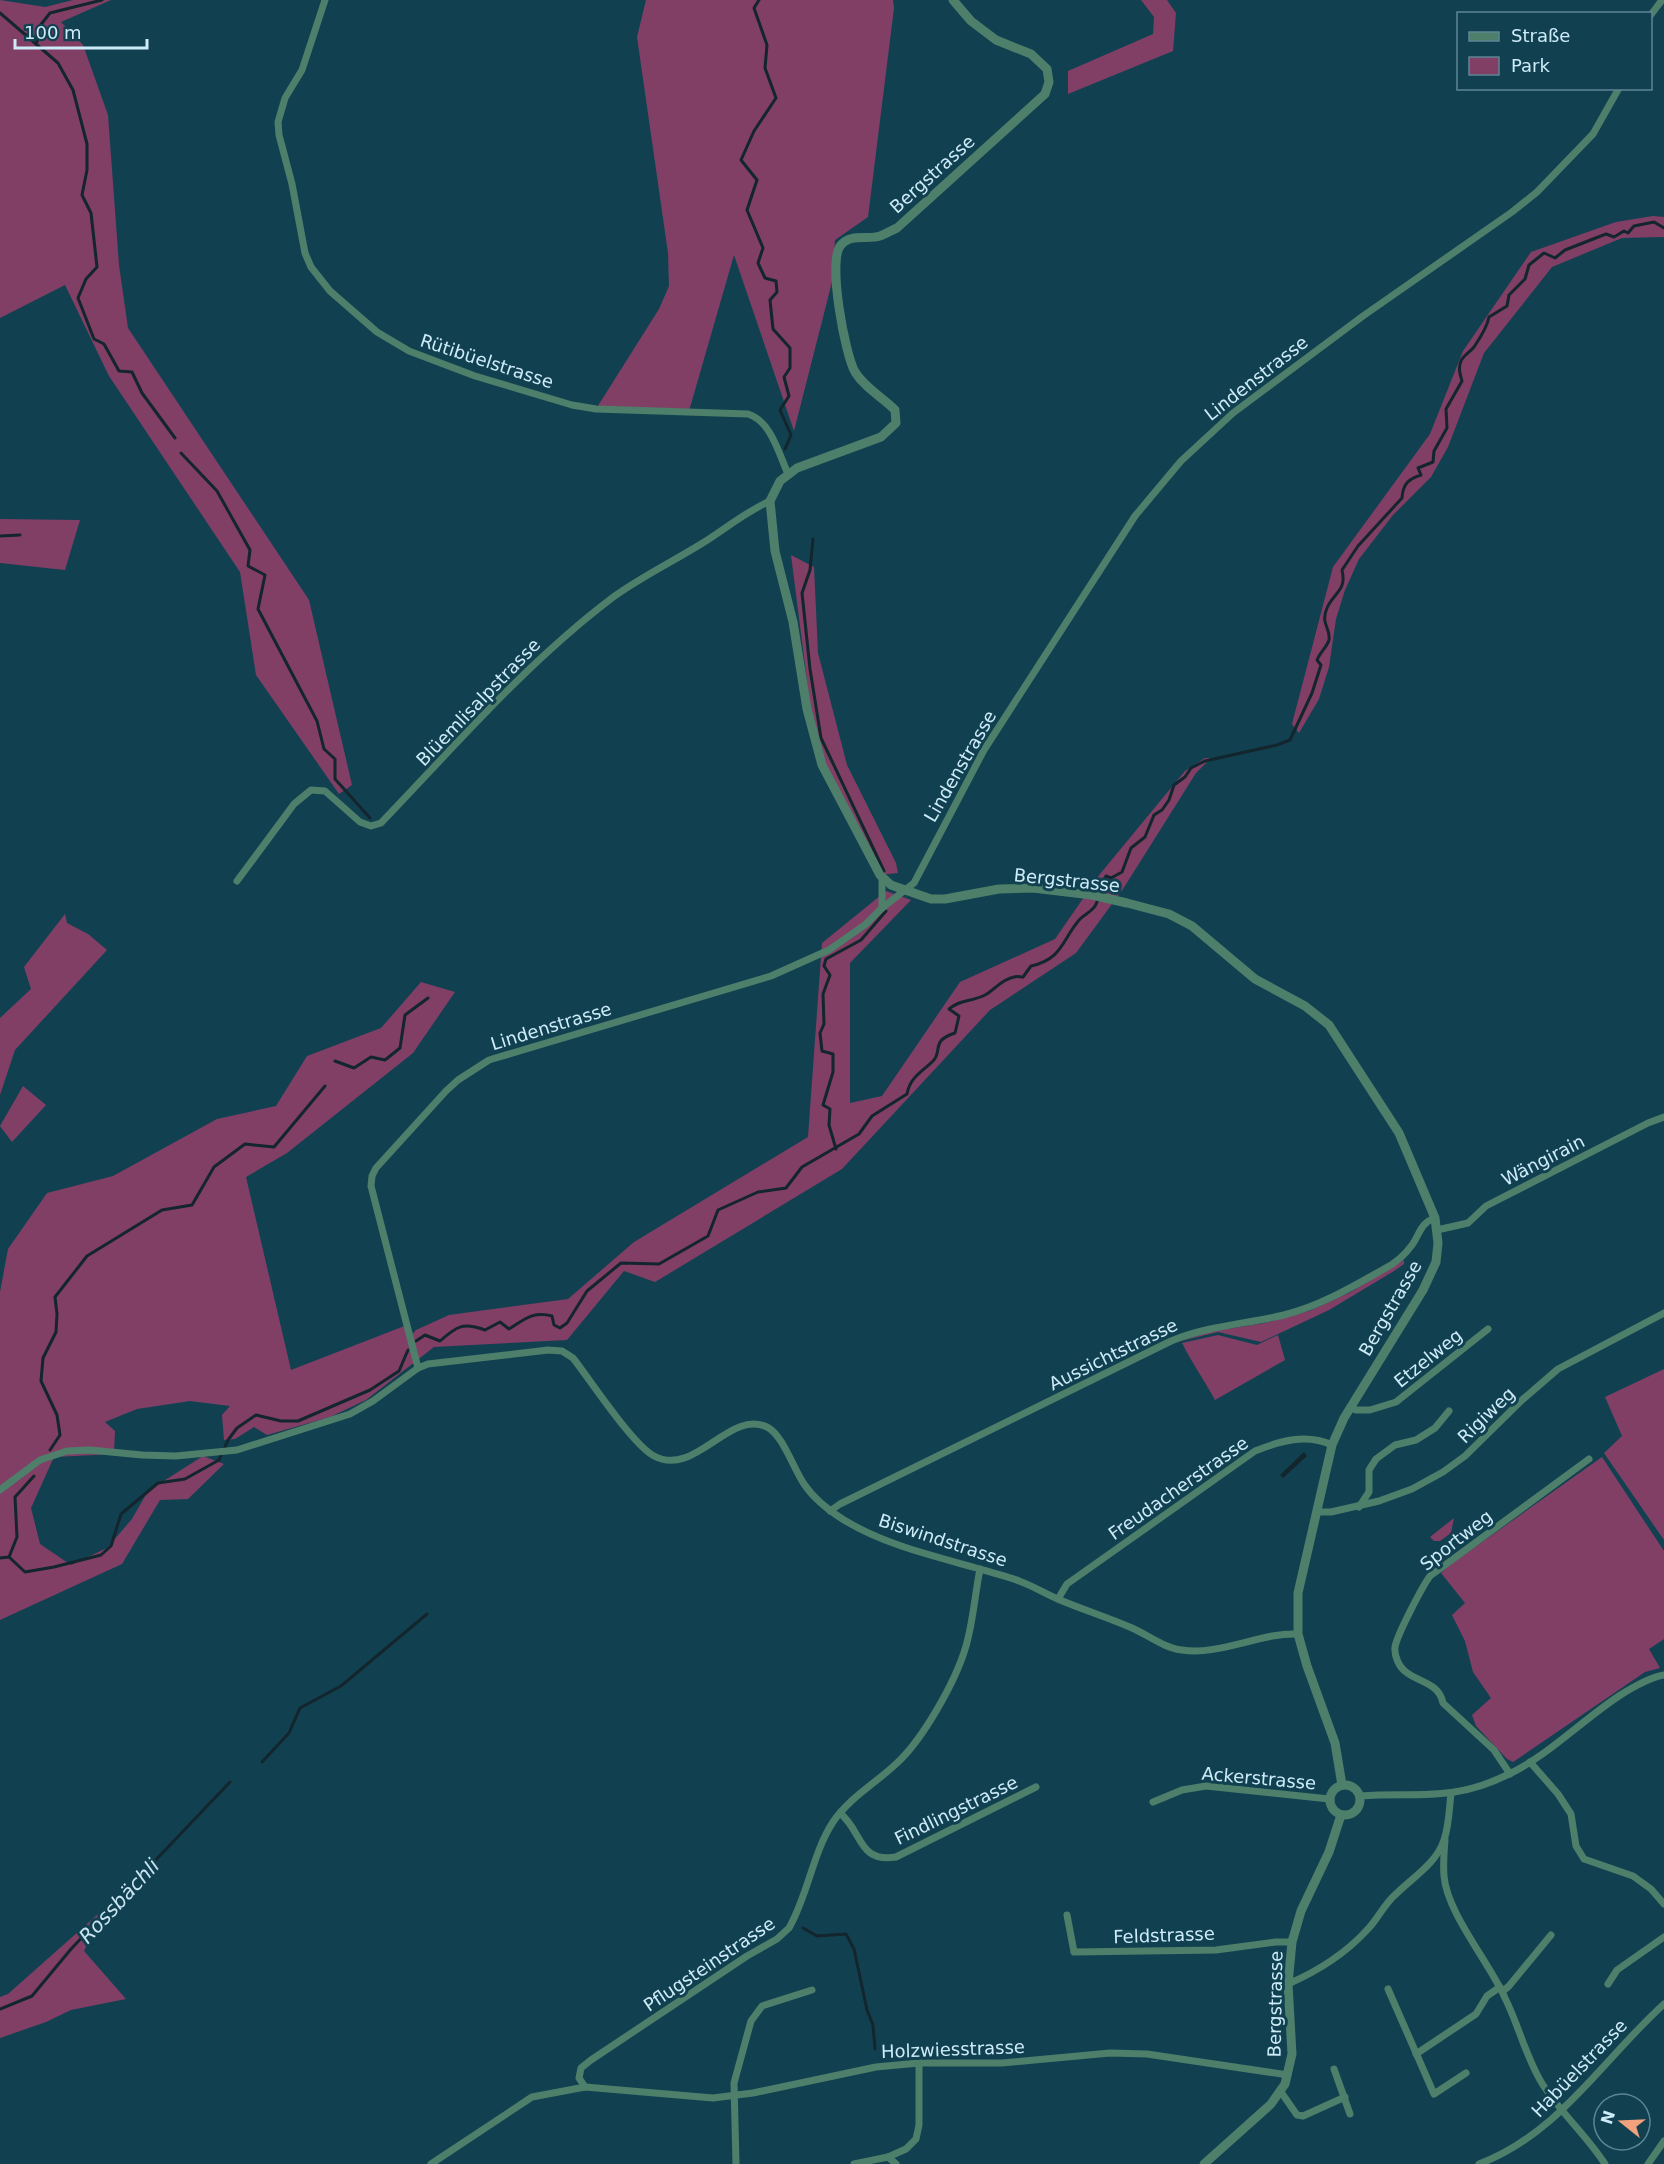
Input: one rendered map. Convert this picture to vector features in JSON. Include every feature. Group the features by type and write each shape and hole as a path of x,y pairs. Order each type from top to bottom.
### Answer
{"street":[{"name":"Rütibüelstrasse","path":"325,0 302,70 285,98 278,122 304,253 311,267 330,291 377,332 401,346 475,376 584,407 724,412 756,416 770,434 788,474"},
{"name":"Bergstrasse","path":"770,501 780,481 788,474 807,463 881,437 896,423 895,410 861,381 853,369 835,276 835,256 841,245 853,238 879,236 897,228 1045,94 1048,82 1047,69 1031,54 996,40 971,21 953,0"},
{"path":"1652,13 1662,0"},
{"name":"Lindenstrasse","path":"418,1368 371,1186 372,1176 392,1149 446,1091 458,1080 489,1060 771,976 830,950 851,936 905,891 914,883 984,750 1136,516 1159,485 1195,447 1233,413 1537,192 1557,174 1593,134 1618,90"},
{"path":"770,501 775,551 793,622 807,709 819,754 834,791 882,878 882,908"},
{"name":"Blüemlisalpstrasse","path":"237,881 294,804 311,790 324,791 360,822 371,826 381,823 502,693 569,632 614,596 770,501"},
{"name":"Bergstrasse","path":"882,878 905,891 931,899 945,899 999,889 1033,888 1092,895 1169,914 1192,926 1255,979 1305,1006 1329,1025 1399,1133 1435,1218 1436,1262 1428,1281 1350,1407 1332,1445 1298,1593 1298,1634 1335,1743 1342,1785"},
{"name":"Wängirain","path":"1437,1230 1468,1223 1486,1206 1664,1117"},
{"name":"Aussichtstrasse","path":"830,1511 840,1504 1171,1341 1202,1330 1291,1313 1331,1298 1399,1261 1413,1244 1420,1227 1435,1218"},
{"name":"Rigiweg","path":"1317,1512 1359,1507 1412,1489 1443,1472 1465,1456 1522,1400 1558,1369 1664,1313"},
{"name":"Etzelweg","path":"1350,1407 1356,1410 1370,1410 1396,1402 1488,1329"},
{"name":"Biswindstrasse","path":"418,1368 440,1362 548,1350 562,1352 573,1359 637,1441 654,1456 671,1461 687,1457 737,1428 751,1424 765,1426 779,1439 805,1486 830,1511 852,1525 891,1542 1018,1580 1183,1651 1232,1646 1298,1634"},
{"path":"0,1490 40,1460 67,1451 96,1450 176,1456 230,1452 332,1422 350,1414 373,1401 418,1368"},
{"path":"1359,1507 1369,1492 1369,1470 1376,1459 1395,1445 1416,1440 1435,1428 1449,1411"},
{"name":"Freudacherstrasse","path":"1058,1599 1068,1584 1255,1451 1274,1443 1294,1439 1313,1439 1332,1445"},
{"name":"Sportweg","path":"1509,1774 1494,1750 1443,1703 1442,1695 1434,1686 1402,1669 1396,1658 1395,1646 1430,1576 1589,1459"},
{"name":"Pflugsteinstrasse","path":"585,2087 579,2078 581,2068 591,2060 783,1935 795,1917 825,1838 840,1813 897,1763 912,1747 929,1722 959,1664 966,1645 980,1569"},
{"path":"1341,1815 1334,1811 1329,1799 1333,1790 1342,1785 1351,1786 1360,1797 1451,1794 1485,1785 1530,1762 1635,1686 1664,1675"},
{"path":"1530,1762 1558,1794 1571,1814 1576,1846 1584,1859 1633,1876 1651,1889 1664,1904"},
{"name":"Ackerstrasse","path":"1153,1802 1182,1790 1206,1786 1329,1799"},
{"name":"Findlingstrasse","path":"840,1813 853,1825 866,1850 873,1856 885,1859 896,1857 1036,1787"},
{"path":"1451,1794 1445,1840 1444,1877 1451,1902 1501,1989 1518,2025 1529,2060 1544,2086 1605,2164"},
{"name":"Bergstrasse","path":"1204,2164 1271,2104 1281,2092 1288,2075 1292,2044 1288,1984 1292,1942 1301,1911 1329,1852 1341,1815 1356,1811 1360,1797"},
{"path":"1288,1984 1313,1974 1345,1951 1368,1929 1394,1895 1433,1859 1445,1840"},
{"name":"Feldstrasse","path":"1067,1915 1074,1952 1216,1950 1292,1942"},
{"path":"1416,2054 1476,2014 1487,1996 1509,1986 1551,1935"},
{"path":"1608,1984 1617,1970 1664,1937"},
{"path":"1388,1989 1434,2094 1466,2073"},
{"path":"736,2164 734,2083 753,2018 762,2006 812,1990"},
{"name":"Habüelstrasse","path":"1479,2164 1504,2154 1529,2139 1564,2110 1639,2027 1664,2004"},
{"name":"Holzwiesstrasse","path":"585,2087 702,2097 735,2094 876,2067 919,2063 1002,2063 1129,2053 1204,2061 1288,2075"},
{"path":"854,2164 888,2157 906,2149 916,2139 920,2125 919,2063"},
{"path":"1334,2069 1350,2114"},
{"path":"431,2164 532,2097 585,2087"},
{"path":"1281,2092 1297,2115 1304,2116 1344,2097"},
{"path":"1648,2164 1664,2141"},
{"path":"888,2157 896,2164"}],"green space":[{"path":"0,0 45,7 73,0 111,0 61,22 83,45 108,115 119,265 128,328 309,600 352,785 339,794 256,675 240,572 109,376 65,285 0,318"},
{"path":"646,0 893,0 894,8 868,217 835,240 833,278 794,431 734,255 689,411 596,409 659,309 669,286 668,253 637,37"},
{"path":"1141,0 1167,0 1176,13 1173,51 1068,94 1068,71 1153,34 1154,17"},
{"path":"1653,216 1664,217 1664,237 1622,238 1552,267 1484,353 1448,447 1431,477 1393,515 1359,559 1345,590 1336,619 1329,667 1319,699 1299,733 1292,724 1333,567 1430,434 1463,351 1531,252 1616,222"},
{"path":"0,519 80,520 65,570 0,563"},
{"path":"791,555 814,567 818,653 847,765 896,863 898,873 880,875 834,791 812,720"},
{"path":"1205,758 1211,758 1196,773 1123,889 1076,953 990,1010 842,1169 655,1282 624,1271 567,1340 434,1347 366,1400 330,1417 267,1435 254,1427 235,1439 224,1440 222,1415 230,1406 190,1401 137,1409 105,1422 115,1431 114,1454 54,1457 31,1508 40,1544 71,1565 107,1548 132,1519 148,1491 203,1456 224,1464 188,1499 160,1500 122,1564 0,1620 0,1292 8,1249 47,1193 113,1176 217,1119 276,1106 307,1056 381,1028 421,982 455,992 413,1053 287,1153 246,1177 291,1370 407,1325 410,1336 416,1330 449,1315 568,1299 634,1242 808,1137 822,943 886,891 911,900 850,963 850,1103 882,1096 960,982 1055,939 1100,874 1185,771"},
{"path":"65,914 67,923 88,934 107,950 15,1050 0,1095 0,1018 31,989 24,967"},
{"path":"23,1086 46,1105 12,1142 0,1126"},
{"path":"1404,1260 1404,1264 1394,1271 1329,1310 1261,1342 1218,1332 1181,1341 1208,1332 1265,1323 1309,1311 1349,1293"},
{"path":"1218,1335 1257,1345 1278,1335 1285,1360 1215,1400 1182,1343"},
{"path":"1664,1369 1664,1540 1604,1453 1622,1436 1605,1397"},
{"path":"1602,1457 1664,1551 1664,1639 1649,1649 1660,1668 1645,1672 1513,1762 1507,1759 1476,1726 1472,1715 1491,1698 1473,1672 1465,1641 1452,1615 1465,1603 1441,1573"},
{"path":"1454,1518 1451,1533 1440,1541 1434,1541 1430,1537"},
{"path":"106,1907 84,1951 126,1999 71,2010 46,2022 0,2038 0,1997 8,1994"}],"water":[{"path":"1304,1452 1307,1456 1283,1478 1280,1475"}],"waterway":[{"path":"37,42 39,27 50,13 102,0"},
{"path":"759,0 754,8 767,45 765,68 776,98 754,131 741,160 757,180 747,210 763,248 758,263 765,278 776,281 777,292 770,300 773,329 790,348 790,368 784,377 789,396 780,410 791,435 785,449"},
{"path":"0,13 58,63 73,90 87,144 87,170 82,195 91,213 97,267 86,279 78,298 94,339 104,344 119,371 132,372 142,393 175,438"},
{"path":"416,1341 425,1335 440,1341 456,1329 466,1326 485,1330 500,1322 509,1329 529,1317 540,1315 552,1316 554,1325 560,1328 567,1323 587,1291 621,1263 659,1264 708,1236 718,1210 758,1192 786,1188 802,1167 859,1134 872,1116 907,1094 917,1075 936,1057 942,1039 955,1033 959,1016 949,1009 985,995 1010,978 1023,977 1031,966 1050,959 1061,947 1074,926 1095,906 1106,876 1111,878 1122,872 1131,848 1145,837 1154,815 1162,810 1169,800 1174,785 1185,777 1191,768 1205,761 1290,740 1312,693 1321,665 1317,660 1329,640 1325,613 1343,583 1342,570 1358,546 1402,498 1407,483 1421,475 1418,468 1433,462 1434,451 1447,428 1446,409 1462,381 1459,369 1461,361 1479,340 1489,317 1507,306 1509,295 1525,279 1529,265 1544,253 1555,258 1565,250 1606,234 1614,237 1624,231 1628,233 1634,226 1654,222 1664,228"},
{"path":"181,453 217,491 250,550 248,566 265,575 258,609 317,721 324,749 335,759 335,779 370,818"},
{"path":"0,536 20,535"},
{"path":"813,539 810,570 802,593 810,669 821,738 884,871"},
{"path":"836,1149 829,1125 830,1109 823,1105 833,1072 833,1054 822,1051 820,1033 824,1024 823,994 830,975 824,966 826,959 861,940 886,911"},
{"path":"335,1061 354,1068 371,1057 385,1060 400,1048 405,1015 428,998"},
{"path":"50,1450 60,1435 57,1415 41,1381 43,1358 56,1332 55,1297 87,1256 162,1210 192,1205 214,1167 245,1144 274,1147 325,1086"},
{"path":"0,1558 9,1557 25,1572 101,1555 111,1546 121,1514 158,1483 185,1479 219,1460 228,1440 237,1428 256,1415 281,1421 298,1421 370,1390 399,1371 408,1350"},
{"path":"9,1557 17,1537 15,1497 34,1476"},
{"path":"262,1762 289,1733 300,1708 341,1686 427,1614"},
{"name":"Rossbächli","path":"0,2009 32,1996 71,1949 230,1782"},
{"path":"803,1928 817,1936 846,1934 854,1949 867,2010 873,2025 875,2049"}]}
